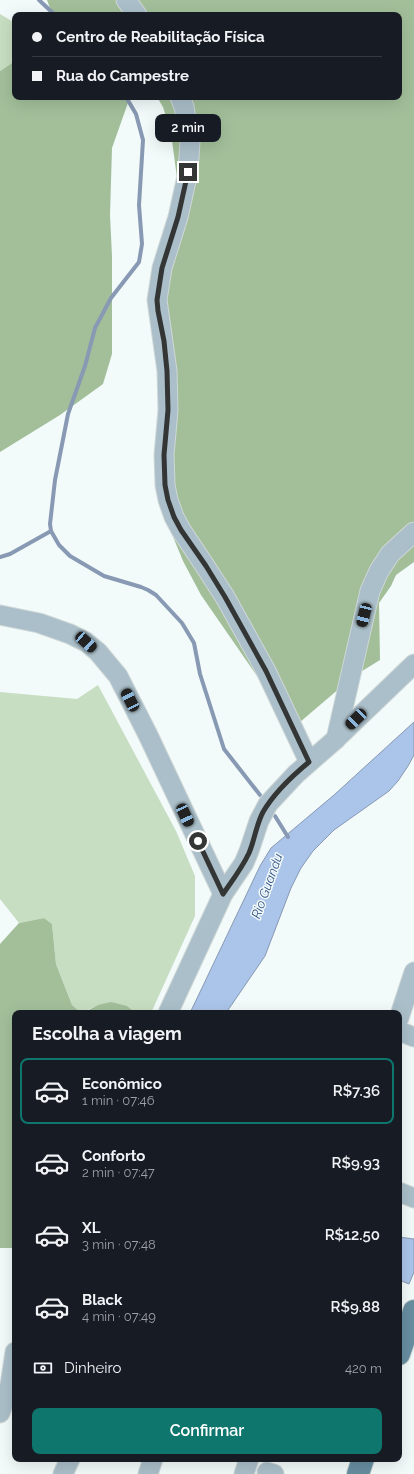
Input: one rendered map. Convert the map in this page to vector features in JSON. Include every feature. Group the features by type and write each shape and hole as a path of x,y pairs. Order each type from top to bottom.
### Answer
{"main road":[{"path":"402,1345 414,1311"},
{"path":"358,1474 362,1462"}],"street":[{"path":"126,0 135,12"},
{"path":"181,100 184,107 190,142 188,172 178,217 162,268 157,300 164,341 167,371 168,410 164,455 166,493 174,517 181,530 225,597 266,671 309,762"},
{"path":"336,738 370,591 379,571 390,554 414,532"},
{"path":"0,615 40,624 70,634 86,642 98,652 118,676 148,735 223,894"},
{"path":"169,1010 223,894 244,863 259,821 268,804 296,774 414,664"},
{"path":"402,1010 414,972"},
{"path":"402,1032 414,1037"},
{"path":"402,1193 414,1198"},
{"path":"0,1414 5,1383 12,1361"},
{"path":"63,1474 69,1462"},
{"path":"148,1474 152,1462"},
{"path":"244,1474 248,1462"}],"green space":[{"path":"47,0 414,0 414,562 396,575 391,586 379,603 380,660 354,676 293,728 201,595 183,561 169,527 165,252 177,178 171,133 163,107 159,100 402,100 402,12 49,12 50,8"},
{"path":"0,14 12,21 12,63 0,71"},
{"path":"12,63 12,100 129,100 112,148 110,215 112,256 112,354 103,384 60,415 0,452 0,71"},
{"path":"98,685 176,831 195,876 195,916 152,1010 132,1010 127,1006 98,1005 87,1010 78,1010 72,1005 56,964 52,924 44,918 19,923 0,899 0,692 77,699"},
{"path":"44,918 52,924 56,964 72,1005 78,1010 12,1010 12,1248 0,1248 0,944 19,923"},
{"path":"111,1002 127,1006 132,1010 89,1010 98,1005"}],"water":[{"name":"Rio Guandu","path":"414,722 414,755 408,766 389,791 334,830 313,851 301,868 291,888 265,956 228,1010 191,1010 260,866 271,848 334,795"},
{"path":"402,1237 414,1239 414,1272 409,1284 402,1281"}],"waterway":[{"path":"39,0 52,12"},
{"path":"128,100 136,114 143,140 139,205 142,244 139,262 111,298 95,328 85,366 68,414 55,480 50,524 51,531 59,545 70,556 104,576 148,590 156,595 182,623 194,643 200,674 224,749 260,795"},
{"path":"0,557 10,554 51,531"},
{"path":"275,816 288,837"}],"route":[{"path":"188,172 178,217 162,268 158,285 157,300 164,341 167,371 168,410 164,455 165,485 168,500 174,517 181,530 225,597 266,671 309,762 268,804 259,821 244,863 223,894 198,841"}]}
